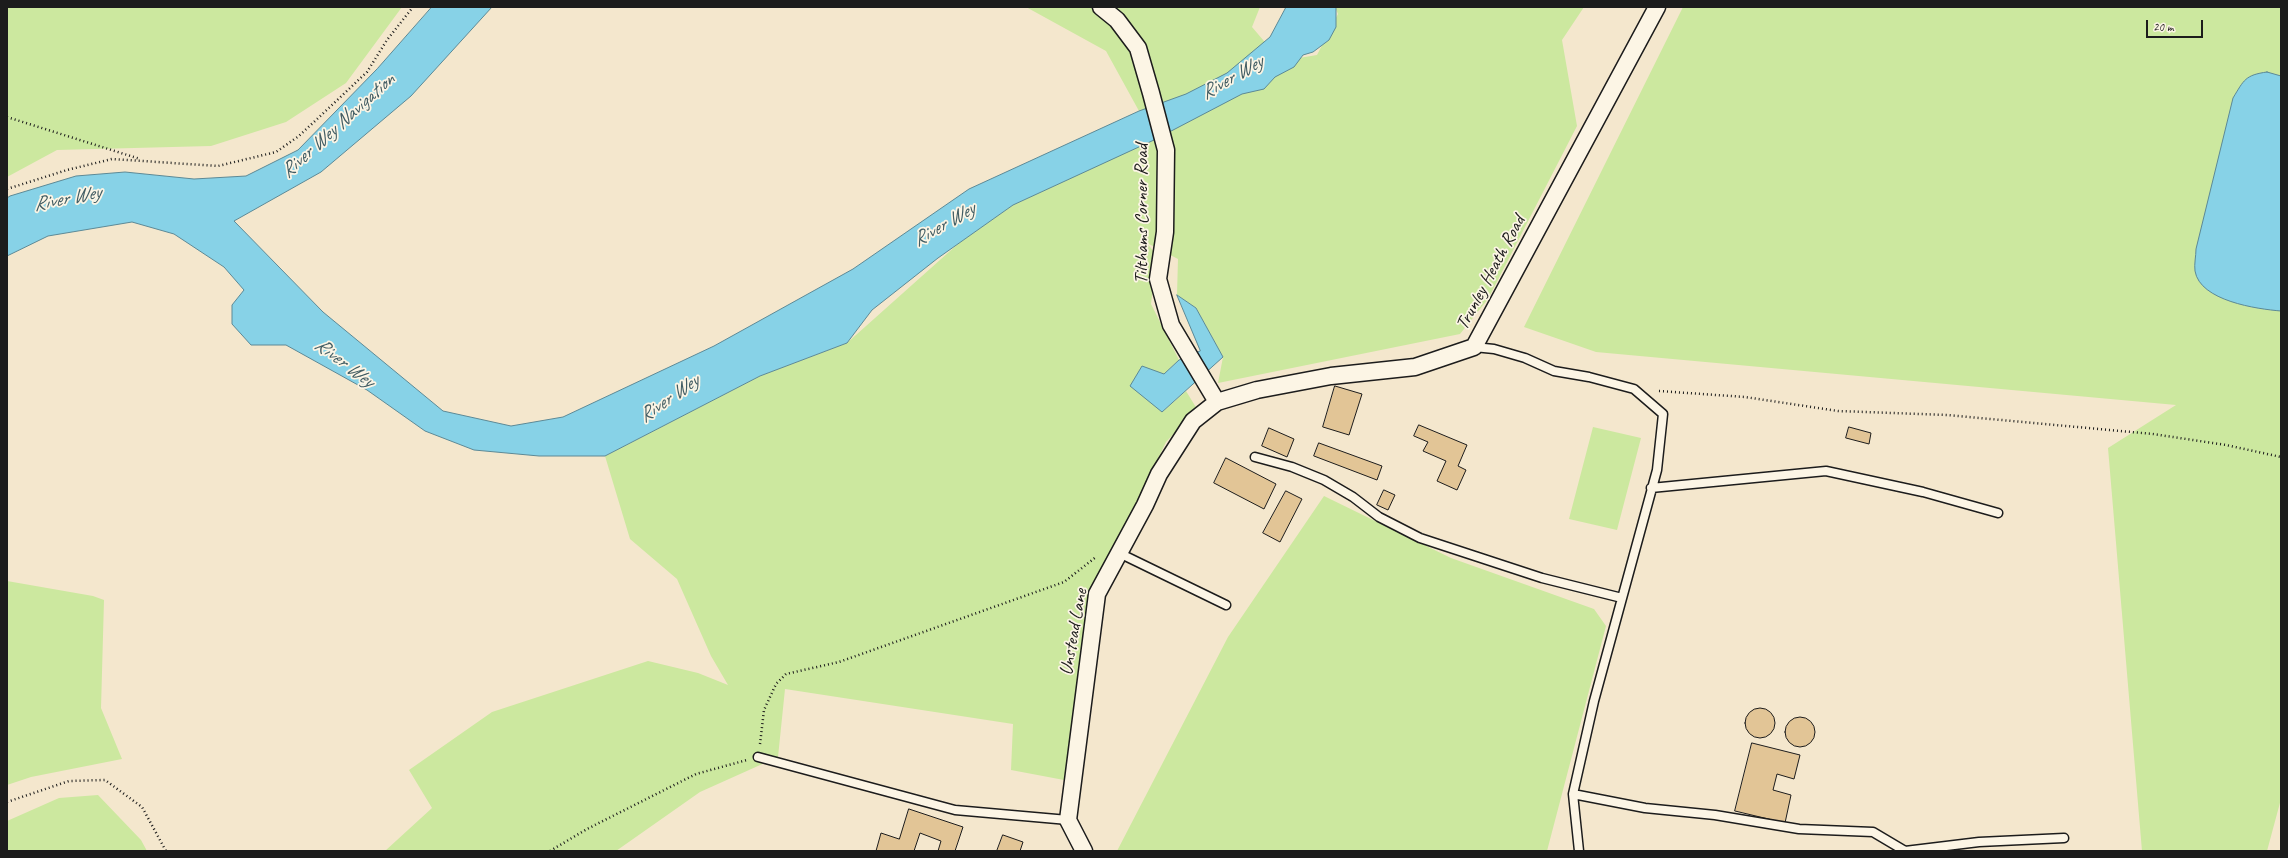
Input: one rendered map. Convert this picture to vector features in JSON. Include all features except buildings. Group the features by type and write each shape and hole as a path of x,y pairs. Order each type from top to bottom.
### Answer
{"street":[{"name":"Tilthams Corner Road","path":"1101,7 1117,20 1138,48 1152,93 1166,150 1165,232 1158,279 1171,325 1217,402"},
{"name":"Trunley Heath Road","path":"1217,402 1257,390 1331,376 1415,367 1474,347 1658,7"},
{"name":"Unstead Lane","path":"1068,820 1097,594 1159,474 1194,421 1217,402"},
{"path":"1068,820 1084,851"}],"lane":[{"path":"1474,347 1494,349 1554,371 1589,377 1634,389 1663,414 1656,470 1594,701 1573,794 1579,851"},
{"path":"1255,457 1292,467 1324,480 1353,497 1379,517 1420,538 1542,578 1622,598"},
{"path":"1651,488 1826,471 1923,492 1998,513"},
{"path":"1119,553 1226,605"},
{"path":"758,757 956,810 1068,820"},
{"path":"1573,794 1645,808 1715,815 1799,829 1873,832 1905,851 1979,842 2064,838"}],"path":[{"path":"7,189 66,170 112,160 143,160 175,164 218,166 276,152 299,136 366,72 386,40 413,7"},
{"path":"7,117 143,160"},
{"path":"1634,389 1745,397 1838,411 1947,415 2071,426 2226,445 2281,457"},
{"path":"550,851 587,829 696,774 758,757 764,710 776,684 786,674 838,662 1064,582 1102,552"},
{"path":"7,802 69,781 105,780 142,807 166,851"}],"green space":[{"path":"7,7 402,7 346,83 286,122 211,146 57,150 7,177"},
{"path":"1026,7 1260,7 1252,27 1281,61 1317,55 1338,14 1335,7 1584,7 1562,40 1577,126 1488,299 1460,334 1218,383 1223,357 1196,308 1177,295 1178,259 1147,243 1157,256 1151,304 1179,360 1164,374 1162,412 1186,391 1197,409 1166,442 1088,603 1064,780 1011,770 1013,724 785,689 778,757 700,792 616,851 385,851 432,808 409,770 492,712 648,661 698,673 728,685 711,656 677,579 630,539 605,456 760,376 847,343 959,243 1013,205 1088,170 1178,119 1139,111 1106,51"},
{"path":"1683,7 2281,7 2281,799 2267,851 2142,851 2108,448 2176,405 1596,352 1524,327"},
{"path":"1593,427 1641,438 1617,530 1569,519"},
{"path":"1324,496 1451,558 1594,609 1606,626 1547,851 1117,851 1228,637"},
{"path":"7,581 93,596 104,600 101,708 122,759 31,777 7,785"},
{"path":"98,795 141,840 147,851 7,851 7,821 59,798"}],"water":[{"path":"432,7 492,7 411,96 321,172 234,221 323,312 443,411 511,426 563,417 714,346 853,269 969,189 1139,111 1186,94 1227,73 1270,37 1286,7 1336,7 1336,27 1329,40 1313,52 1303,55 1294,67 1275,77 1264,89 1242,94 1154,140 1013,205 938,258 872,310 847,343 760,376 605,456 539,456 474,450 425,431 367,390 286,345 251,345 232,324 232,305 244,290 224,267 174,234 132,222 48,236 7,256 7,198 10,196 76,176 125,172 194,179 246,176 298,150 377,69"},
{"path":"2267,72 2281,76 2281,311 2231,302 2218,296 2207,290 2199,281 2195,271 2196,249 2233,98 2246,79 2260,73"},
{"path":"1177,295 1196,308 1223,357 1162,412 1130,386 1142,366 1164,374 1179,360 1200,351"}],"water label":[{"name":"River Wey","path":"1232,78"},
{"name":"River Wey Navigation","path":"338,126"},
{"name":"River Wey","path":"67,199"},
{"name":"River Wey","path":"944,225"},
{"name":"River Wey","path":"344,363"},
{"name":"River Wey","path":"669,399"}]}
